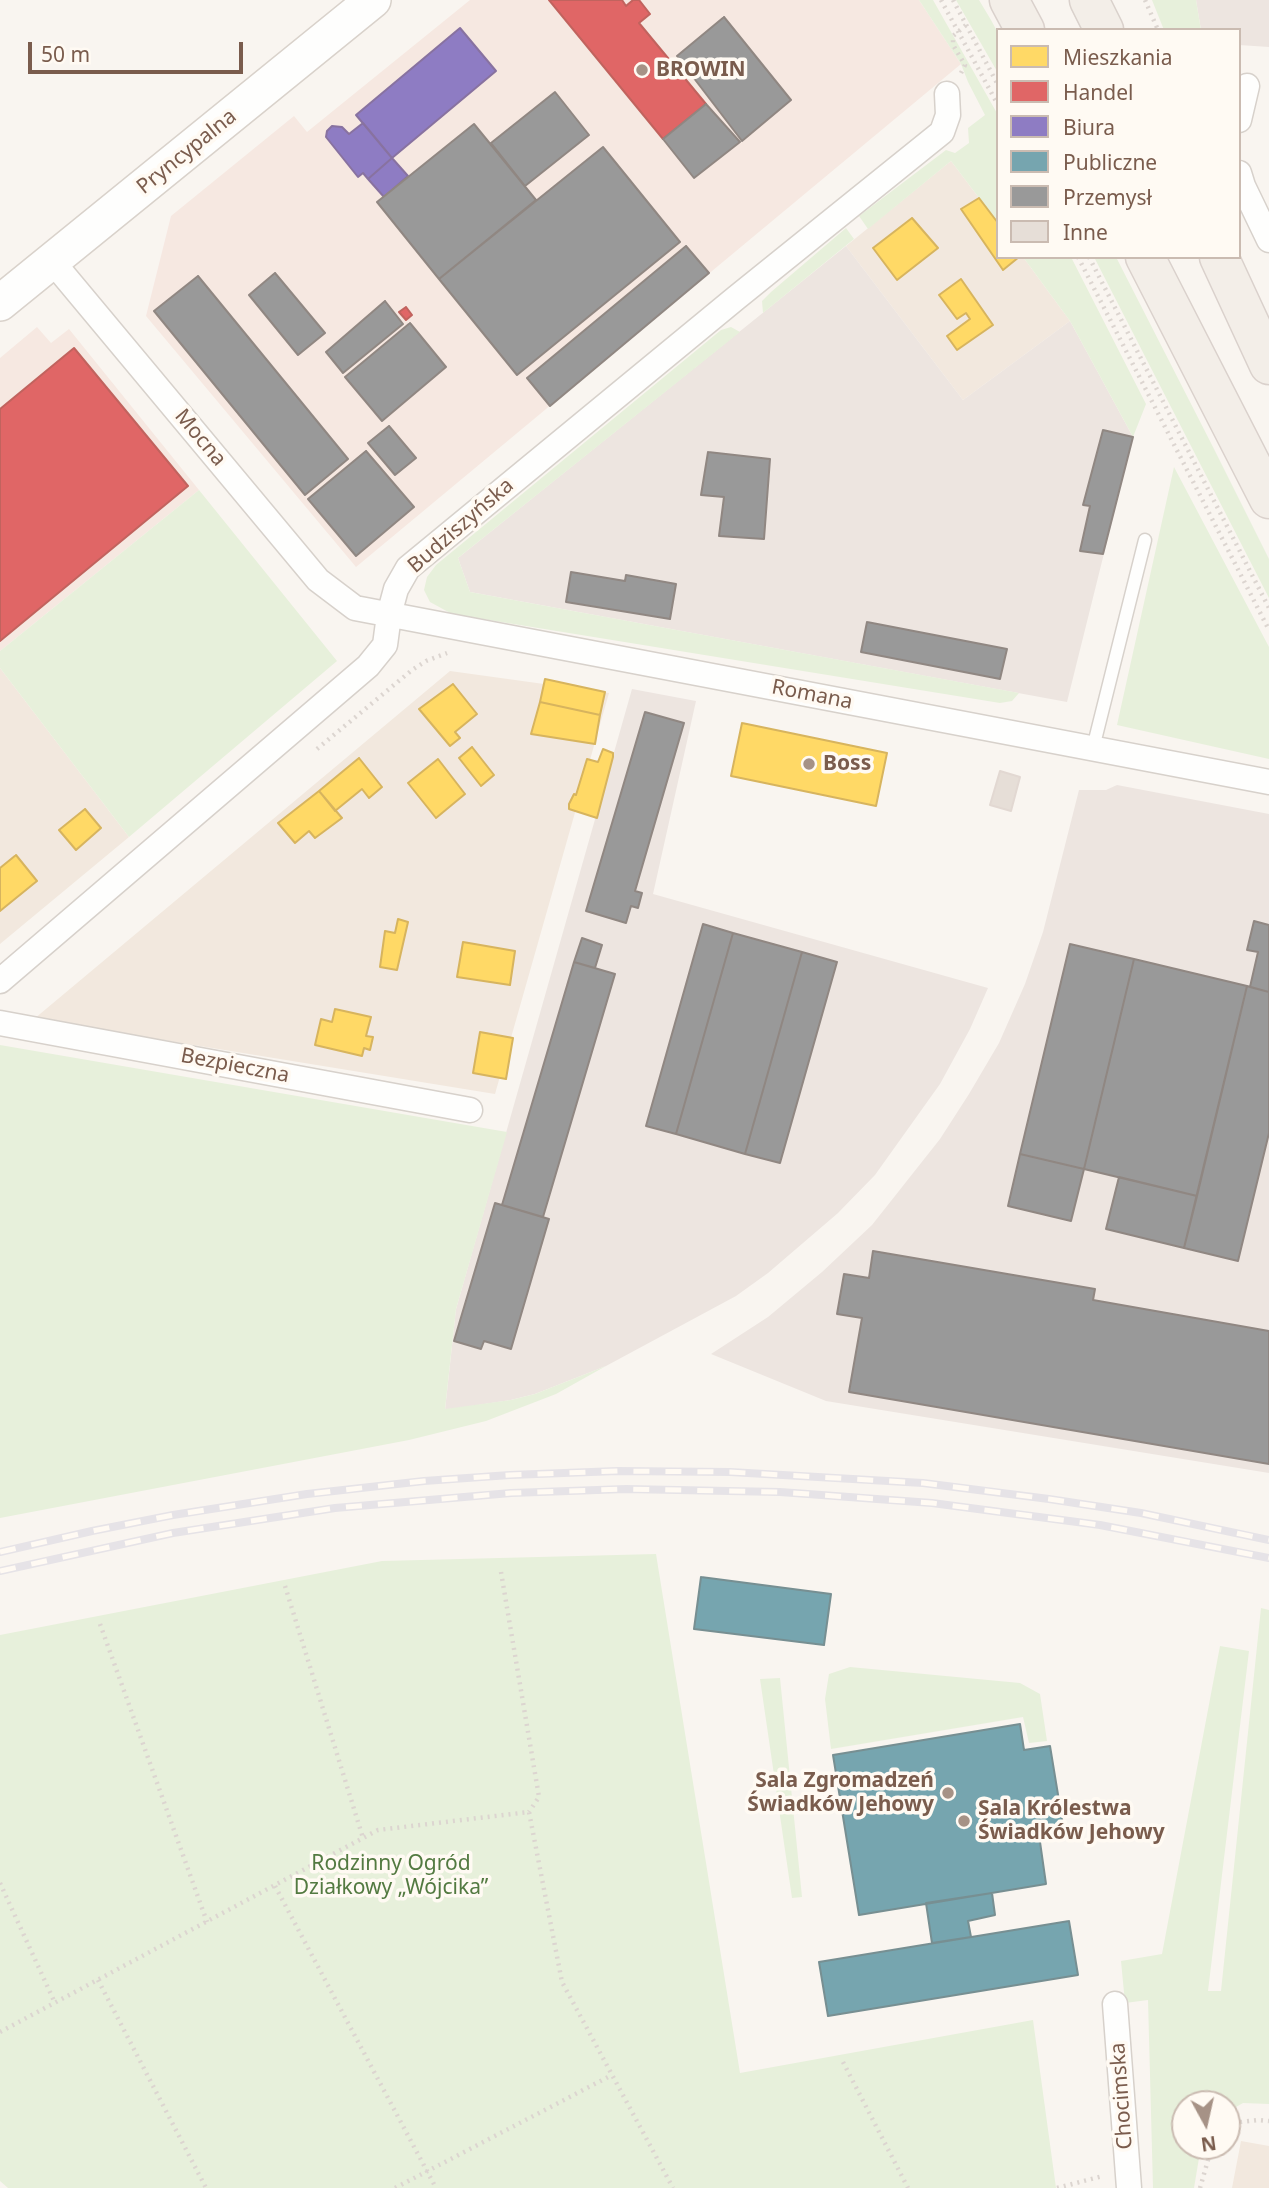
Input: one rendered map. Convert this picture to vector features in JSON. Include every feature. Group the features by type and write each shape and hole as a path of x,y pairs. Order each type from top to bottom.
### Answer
{"main road":[{"path":"1009,0 1024,28"},
{"path":"1089,0 1103,28"},
{"path":"1146,259 1269,499"},
{"path":"1220,259 1269,365"}],"street":[{"name":"Pryncypalna","path":"0,303 373,0"},
{"path":"1241,112 1247,86"},
{"name":"Budziszyńska","path":"0,981 368,666 385,645 396,589 408,568 942,132 948,115 947,94"},
{"path":"1241,177 1269,240"},
{"name":"Mocna","path":"52,261 318,580 355,608"},
{"name":"Romana","path":"355,608 1269,782"},
{"name":"Bezpieczna","path":"0,1023 470,1110"},
{"name":"Chocimska","path":"1115,2004 1128,2179"}],"lane":[{"path":"1093,748 1145,540"}],"path":[{"path":"941,0 996,101"},
{"path":"953,0 996,81"},
{"path":"1145,0 1157,28"},
{"path":"947,94 965,65 953,45 953,36 966,24"},
{"path":"1080,259 1269,630"},
{"path":"1090,259 1269,608"},
{"path":"307,757 412,670 426,661 453,652"},
{"path":"0,2032 378,1830 528,1812 539,1797 501,1572"},
{"path":"285,1587 363,1838"},
{"path":"100,1624 207,1922"},
{"path":"528,1812 562,1982 673,2188"},
{"path":"0,1883 55,2003"},
{"path":"275,1886 436,2188"},
{"path":"98,1980 206,2188"},
{"path":"843,2062 908,2188"},
{"path":"395,2188 612,2075"},
{"path":"1241,2123 1269,2121"},
{"path":"1200,2188 1208,2160"},
{"path":"1057,2188 1128,2179"}],"shaded area":[{"path":"470,0 919,0 961,64 356,567 146,316 171,216 294,116 307,132"},
{"path":"1196,0 1269,0 1269,47 1241,45 1241,28 1201,28"},
{"path":"951,161 996,220 996,259 1024,259 1070,321 963,400 846,246"},
{"path":"846,246 963,400 1070,321 1133,437 1067,702 470,592 458,558"},
{"path":"37,327 51,343 69,329 199,490 0,651 0,358"},
{"path":"0,668 129,837 0,944"},
{"path":"450,671 609,693 495,1094 34,1019"},
{"path":"632,689 696,701 653,894 988,988 970,1029 940,1084 875,1175 838,1213 768,1273 736,1296 606,1366 535,1394 445,1410 456,1309"},
{"path":"1117,785 1269,814 1269,1473 826,1401 711,1354 768,1317 822,1272 872,1225 940,1139 999,1043 1025,984 1043,932 1079,790 1106,790"},
{"path":"1241,2141 1269,2146 1269,2188 1232,2188 1237,2160 1241,2160"}],"green space":[{"path":"919,0 933,0 996,111 996,220 951,161 868,229 859,216 946,150 955,153 969,143 968,128 985,115 961,64"},
{"path":"956,0 979,0 991,20 996,29 996,70"},
{"path":"1152,0 1196,0 1201,28 1163,28"},
{"path":"846,228 854,239 763,313 762,301"},
{"path":"1024,259 1072,259 1146,404 1133,437 1070,321"},
{"path":"1095,259 1117,259 1269,559 1269,598"},
{"path":"731,327 740,332 458,558 470,592 1019,693 1012,701 1000,703 452,614 430,602 424,590 427,577 436,565 721,330"},
{"path":"1174,467 1269,647 1269,759 1117,725"},
{"path":"199,490 337,661 129,837 0,668 0,651"},
{"path":"0,1045 507,1132 456,1309 445,1409 535,1394 606,1366 556,1394 486,1421 409,1440 0,1518"},
{"name":"Rodzinny Ogród Działkowy „Wójcika”","path":"656,1554 740,2073 1033,2020 1056,2188 8,2188 0,2181 0,1635 382,1561"},
{"path":"1261,1608 1269,1610 1269,2104 1241,2104 1241,2090 1171,2090 1171,2160 1199,2160 1194,2188 1153,2188 1148,2000 1125,2003 1121,1961 1162,1954 1220,1646 1249,1651 1208,1991 1221,1991"},
{"path":"850,1667 1020,1683 1040,1694 1047,1741 1029,1743 1023,1717 831,1749 825,1699 829,1674"},
{"path":"780,1678 802,1897 792,1898 760,1679"}],"building: Mieszkania":[{"path":"979,198 996,220 996,259 1017,259 1003,270 961,209"},
{"path":"912,218 938,248 897,280 873,248"},
{"path":"961,279 993,325 957,350 947,336 970,319 966,313 957,319 939,295"},
{"path":"545,679 605,692 600,715 540,702"},
{"path":"453,684 477,714 455,732 460,738 450,746 419,709"},
{"path":"540,702 600,715 595,744 531,734"},
{"name":"Boss","path":"742,723 887,753 876,806 731,776"},
{"path":"472,747 494,775 481,786 459,758"},
{"path":"603,749 613,753 613,757 597,818 569,809 569,804 574,794 576,795 587,759 598,762"},
{"path":"359,758 382,787 369,798 362,789 335,811 319,791"},
{"path":"438,759 465,794 436,818 408,783"},
{"path":"319,791 342,818 315,838 309,831 295,843 278,823"},
{"path":"85,809 101,828 76,850 59,830"},
{"path":"16,855 37,881 0,911 0,868"},
{"path":"398,919 408,922 397,970 380,967 385,931 395,933"},
{"path":"463,942 515,951 510,985 457,977"},
{"path":"335,1009 371,1017 366,1036 373,1037 370,1050 364,1048 362,1056 315,1045 321,1019 332,1022"},
{"path":"480,1032 513,1038 506,1079 473,1073"}],"building: Handel":[{"name":"BROWIN","path":"549,0 622,0 626,6 633,0 639,0 650,14 639,23 706,104 663,139"},
{"path":"406,307 412,315 406,320 399,312"},
{"path":"74,348 188,486 0,641 0,409"}],"building: Biura":[{"path":"460,28 496,71 392,158 356,115"},
{"path":"363,123 392,158 368,179 363,173 358,177 326,137 332,126 342,127 349,134"},
{"path":"392,158 408,176 384,197 368,179"}],"building: Publiczne":[{"path":"701,1577 831,1594 824,1645 694,1629"},
{"name":"Sala Zgromadzeń Świadków Jehowy","path":"1020,1724 1024,1750 1050,1746 1064,1831 1039,1835 1046,1884 859,1915 833,1755"},
{"path":"992,1893 995,1915 968,1921 971,1937 932,1943 926,1903"},
{"path":"1069,1921 1078,1975 828,2016 819,1962"}],"building: Przemysł":[{"path":"724,17 791,100 742,141 677,56"},
{"path":"555,92 589,135 525,186 491,143"},
{"path":"706,104 740,142 694,178 663,139"},
{"path":"474,124 536,200 439,279 377,202"},
{"path":"603,147 680,242 517,375 439,279"},
{"path":"686,246 709,273 550,406 527,378"},
{"path":"275,273 325,333 298,355 249,295"},
{"path":"198,276 348,459 305,495 154,311"},
{"path":"385,301 403,324 343,373 326,352"},
{"path":"410,323 446,367 382,421 345,377"},
{"path":"389,426 416,458 395,475 368,443"},
{"path":"1103,430 1133,437 1103,554 1080,551 1090,506 1083,505"},
{"path":"366,451 414,507 356,556 308,499"},
{"path":"708,452 770,459 764,539 719,536 724,497 701,495"},
{"path":"571,572 625,581 626,575 676,584 670,619 566,602"},
{"path":"867,622 1007,649 1000,679 861,652"},
{"path":"645,712 684,723 635,891 642,893 638,908 631,906 626,923 586,911"},
{"path":"1254,921 1269,925 1269,992 1250,987 1258,952 1247,950"},
{"path":"703,924 733,933 676,1134 646,1126"},
{"path":"733,933 802,952 745,1154 676,1134"},
{"path":"582,938 602,945 595,968 574,962"},
{"path":"1070,944 1134,959 1084,1169 1020,1154"},
{"path":"802,952 837,962 780,1163 745,1154"},
{"path":"1134,959 1247,986 1197,1196 1084,1169"},
{"path":"574,962 615,974 543,1217 502,1205"},
{"path":"1247,986 1269,992 1269,1133 1238,1261 1184,1248"},
{"path":"1020,1154 1084,1169 1071,1221 1008,1206"},
{"path":"1119,1177 1197,1196 1184,1248 1106,1229"},
{"path":"495,1203 549,1219 511,1349 484,1341 481,1349 454,1341"},
{"path":"873,1251 1095,1289 1093,1300 1269,1331 1269,1464 849,1392 862,1318 837,1314 844,1274 869,1278"}],"building: Inne":[{"path":"1000,771 1020,777 1011,811 990,805"}],"railway":[{"path":"0,1552 173,1515 307,1494 424,1481 618,1471 730,1472 923,1483 1141,1513 1269,1540"},
{"path":"0,1571 173,1533 335,1508 511,1493 626,1489 780,1492 932,1503 1100,1525 1269,1558"}],"place":[{"name":"BROWIN","path":"642,70"},
{"name":"Boss","path":"809,764"},
{"name":"Sala Zgromadzeń Świadków Jehowy","path":"948,1793"},
{"name":"Sala Królestwa Świadków Jehowy","path":"964,1821"}]}
